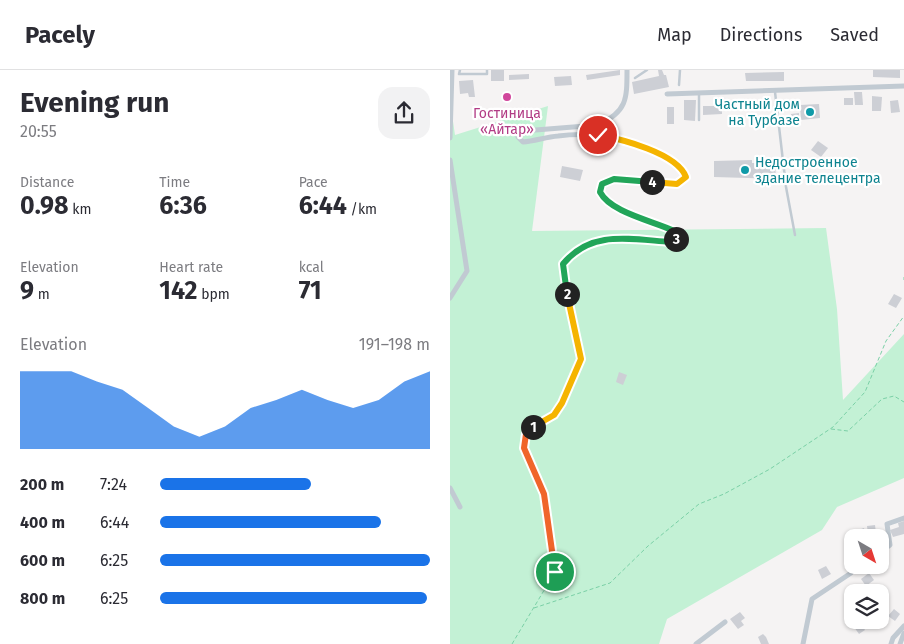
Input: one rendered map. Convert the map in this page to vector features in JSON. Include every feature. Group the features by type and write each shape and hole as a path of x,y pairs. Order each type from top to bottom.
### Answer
{"street":[{"path":"450,138 452,70"},
{"path":"627,70 626,100 616,115 607,121 598,125 523,131 518,137 523,142 559,136 598,135 630,141 645,147 680,167 686,177 677,184"},
{"path":"667,94 904,86"},
{"path":"450,160 467,271 450,298"},
{"path":"450,488 460,507"},
{"path":"888,529 887,524 904,518"},
{"path":"802,644 806,634 809,603 812,599 851,574"},
{"path":"696,644 725,622"},
{"path":"891,644 893,638 904,626"},
{"path":"900,644 904,633"}],"lane":[{"path":"460,70 459,74 487,74 487,70"},
{"path":"635,78 647,70"},
{"path":"679,85 680,70"},
{"path":"774,90 786,187 795,235"},
{"path":"699,93 699,120"}],"path":[{"path":"512,644 555,572 544,494 526,453 524,441 532,428 554,415 562,403 581,359 563,278 563,264 581,246 601,240 674,241 677,237 674,231 619,208 607,201 600,192 602,184 614,179 677,184"},
{"path":"533,608 610,583 648,546 699,504 724,494 770,469 830,429 854,406 865,392 886,341 904,316"},
{"path":"830,429 848,431 882,399 894,396 904,402"}],"green space":[{"path":"450,101 455,135 548,106 532,231 826,228 837,309 843,400 904,334 904,478 837,507 822,530 667,619 659,644 450,644"}],"building":[{"path":"491,70 504,70 504,81 491,81"},
{"path":"620,70 620,75 587,80 586,75"},
{"path":"658,70 662,70 664,75 666,75 669,87 634,94 632,82 659,76"},
{"path":"873,70 900,70 900,78 873,77"},
{"path":"784,72 784,81 746,81 745,73"},
{"path":"529,74 529,79 509,80 509,75"},
{"path":"571,76 572,85 555,86 554,77"},
{"path":"473,80 475,97 469,97 468,93 460,94 459,81"},
{"path":"854,92 862,92 863,105 855,105"},
{"path":"872,96 882,97 881,111 872,111"},
{"path":"844,98 853,98 853,105 844,105"},
{"path":"684,100 696,100 695,121 684,120"},
{"path":"783,100 790,100 791,110 784,111"},
{"path":"898,100 900,112 891,113 890,101"},
{"name":"Частный дом на Турбазе","path":"819,104 820,118 801,120 800,105"},
{"path":"703,106 722,106 722,114 703,115"},
{"path":"667,107 674,107 674,124 667,124"},
{"path":"799,113 799,125 792,125 791,114"},
{"path":"818,141 828,148 821,157 811,150"},
{"name":"Недостроенное здание телецентра","path":"752,160 752,163 775,163 776,179 714,177 714,161"},
{"path":"562,166 583,170 580,181 560,177"},
{"path":"894,294 902,298 896,308 888,304"},
{"path":"619,372 627,375 623,385 616,382"},
{"path":"904,521 904,534 893,537 890,530 899,527 898,523"},
{"path":"875,525 876,529 867,529 867,526"},
{"path":"826,566 831,574 822,579 818,570"},
{"path":"870,574 874,580 869,584 865,584 861,579"},
{"path":"894,609 900,614 895,621 889,615"},
{"path":"740,612 745,618 741,621 744,625 738,629 730,619"},
{"path":"855,629 864,629 865,630 859,634"},
{"path":"763,634 769,644 761,644 758,637"}],"place":[{"name":"Гостиница «Айтар»","path":"507,97"},
{"name":"Частный дом на Турбазе","path":"810,112"},
{"name":"Недостроенное здание телецентра","path":"745,170"}],"route":[{"path":"555,572 544,494 524,448 524,441 526,434 532,428 554,415 562,403 581,359 563,278 563,264 581,246 591,242 613,239 674,241 677,237 674,231 626,212 607,201 600,192 602,184 614,179 677,184 686,177 680,167 645,147 630,141 598,135"}]}
